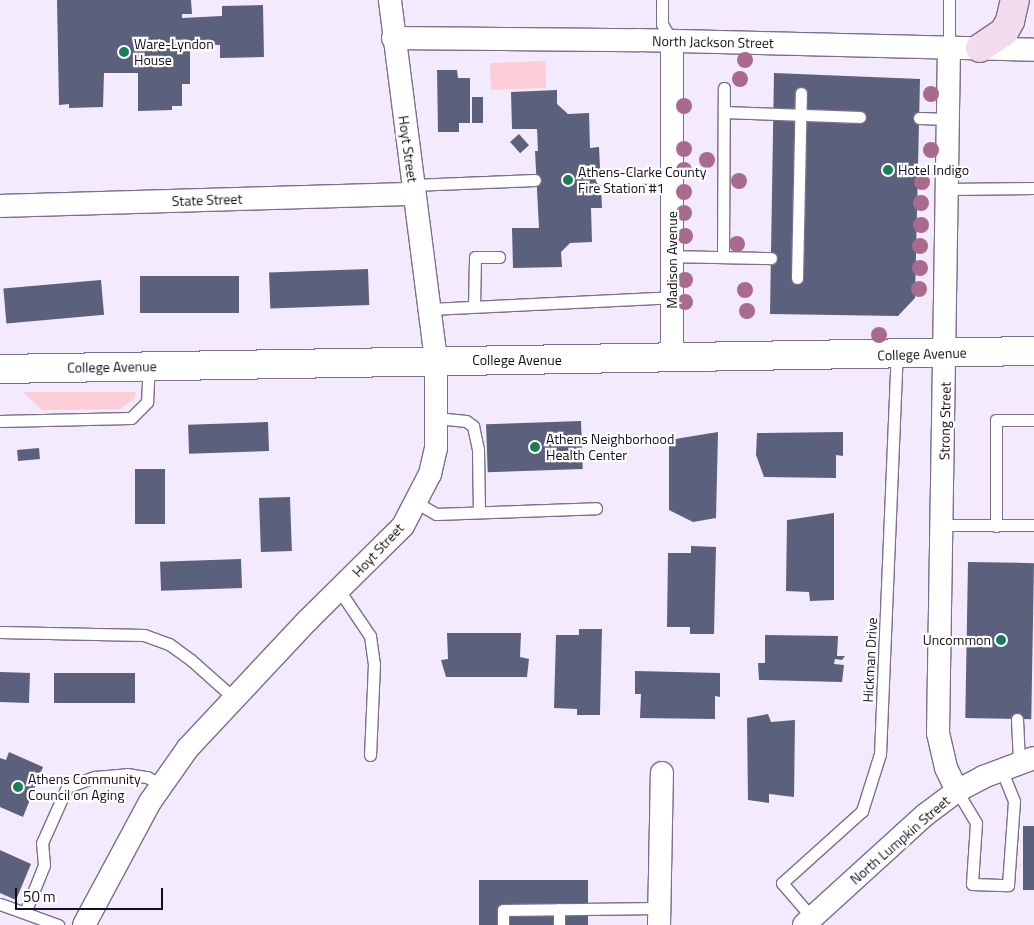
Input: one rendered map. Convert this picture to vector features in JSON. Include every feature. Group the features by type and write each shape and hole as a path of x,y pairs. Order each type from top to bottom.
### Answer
{"main road":[{"path":"980,48 1004,32 1015,0"}],"street":[{"name":"Hoyt Street","path":"84,925 161,786 188,748 234,698 402,526 417,503 430,474 437,418 436,360 393,38 390,0"},
{"name":"North Jackson Street","path":"393,38 672,41 1034,50"},
{"name":"Madison Avenue","path":"672,41 672,358"},
{"name":"Strong Street","path":"949,48 943,525 938,732 946,768 957,791"},
{"name":"State Street","path":"0,206 413,190"},
{"name":"College Avenue","path":"0,369 436,360 897,355 945,352 1034,351"},
{"name":"North Lumpkin Street","path":"811,922 925,816 957,791 1018,763"},
{"path":"659,916 662,773"}],"lane":[{"path":"662,0 662,24 672,41"},
{"path":"948,0 949,48"},
{"path":"723,257 724,88"},
{"path":"797,278 801,93"},
{"path":"724,112 860,117"},
{"path":"919,118 948,119"},
{"path":"601,179 672,177"},
{"path":"413,190 536,180"},
{"path":"947,189 1034,188"},
{"path":"672,256 771,258"},
{"path":"474,306 475,258 499,257"},
{"path":"430,309 672,297"},
{"name":"Hickman Drive","path":"811,922 782,883 862,811 880,754 897,355"},
{"path":"0,421 131,418 147,402 149,366"},
{"path":"437,418 466,421 474,426 478,449 479,510"},
{"path":"996,526 996,420 1034,420"},
{"path":"417,503 436,514 479,510 596,508"},
{"path":"943,525 1034,525"},
{"path":"339,590 370,636 374,664 370,755"},
{"path":"0,632 144,635 169,644 192,660 234,698"},
{"path":"957,791 976,823 972,884 1008,885 1018,763 1017,719"},
{"path":"26,910 44,865 42,843 67,787 95,777 127,774 147,777 161,786"},
{"path":"0,904 26,910 58,925"},
{"path":"502,925 503,910 559,909 659,916"},
{"path":"559,909 559,925"}],"shaded area":[{"path":"545,61 546,88 491,90 490,63"},
{"path":"23,392 136,392 134,399 120,409 42,410"}],"building":[{"name":"Ware-Lyndon House","path":"57,0 191,0 192,14 182,14 182,18 222,16 222,6 263,5 264,57 220,58 220,45 182,43 182,48 190,48 190,84 182,84 182,106 172,106 172,110 138,111 138,73 104,73 103,107 69,108 69,104 59,105"},
{"path":"437,70 457,70 458,78 470,78 470,123 459,123 459,132 438,132"},
{"path":"774,73 920,79 915,298 898,316 770,314"},
{"name":"Athens-Clarke County Fire Station #1","path":"557,90 557,104 568,114 589,113 590,148 599,147 602,208 591,208 592,242 570,243 561,252 562,267 513,268 512,228 539,228 535,151 538,151 537,129 512,129 511,92"},
{"path":"472,97 483,97 483,123 472,123"},
{"path":"519,134 529,145 520,153 510,142"},
{"path":"368,269 369,305 270,308 269,272"},
{"path":"140,276 239,276 239,313 140,313"},
{"path":"101,280 104,315 6,323 3,289"},
{"name":"Athens Neighborhood Health Center","path":"581,421 583,469 488,472 486,424"},
{"path":"268,422 269,451 189,454 188,425"},
{"path":"718,432 716,518 693,522 669,510 669,440"},
{"path":"843,432 843,456 836,455 836,478 764,477 756,455 757,433"},
{"path":"39,448 40,459 18,461 17,450"},
{"path":"135,469 165,469 165,524 135,524"},
{"path":"290,497 292,551 261,552 259,498"},
{"path":"834,513 834,600 810,601 809,592 786,591 787,520"},
{"path":"691,546 716,547 714,634 690,634 690,627 667,627 668,553 691,553"},
{"path":"241,559 242,588 161,591 160,562"},
{"name":"Uncommon","path":"968,562 1034,563 1031,719 965,718"},
{"path":"579,629 602,629 600,715 577,715 577,709 554,708 556,635 579,635"},
{"path":"447,633 521,633 520,657 529,659 527,677 446,677 441,660 448,659"},
{"path":"765,635 838,636 837,656 845,656 842,660 835,659 834,664 844,665 842,682 759,680 758,663 765,663"},
{"path":"635,671 720,673 720,697 715,696 715,719 640,718 641,694 635,694"},
{"path":"0,672 30,673 29,703 0,702"},
{"path":"54,673 135,673 135,703 54,703"},
{"path":"768,714 771,722 795,720 794,797 769,794 769,803 748,800 747,718"},
{"name":"Athens Community Council on Aging","path":"9,752 43,767 23,817 0,807 0,758 6,760"},
{"path":"1023,826 1034,826 1034,890 1023,890"},
{"path":"0,850 31,864 16,900 0,893"},
{"path":"479,880 588,880 588,925 479,925"}],"place":[{"name":"Ware-Lyndon House","path":"124,52"},
{"name":"Hotel Indigo","path":"888,170"},
{"name":"Athens-Clarke County Fire Station #1","path":"568,180"},
{"name":"Athens Neighborhood Health Center","path":"535,447"},
{"name":"Uncommon","path":"1001,640"},
{"name":"Athens Community Council on Aging","path":"18,787"}]}
